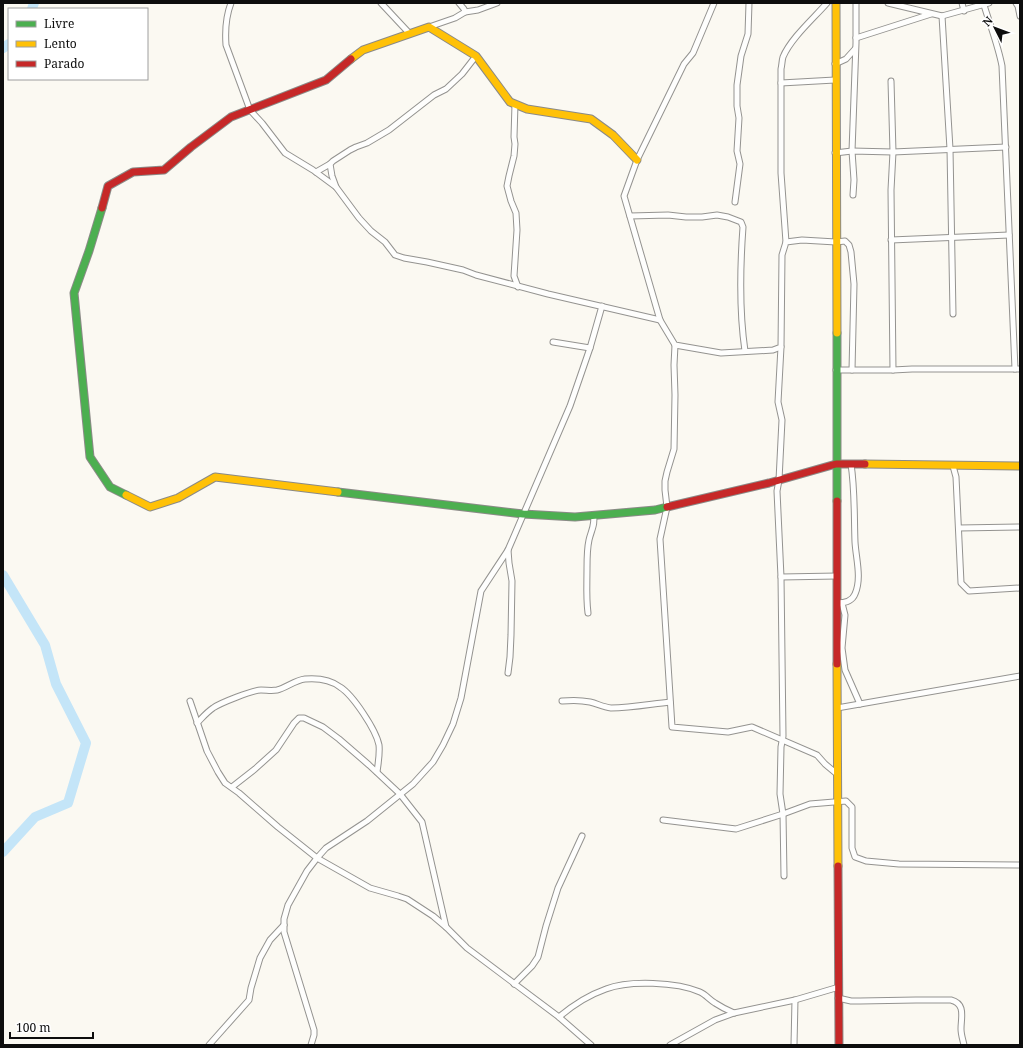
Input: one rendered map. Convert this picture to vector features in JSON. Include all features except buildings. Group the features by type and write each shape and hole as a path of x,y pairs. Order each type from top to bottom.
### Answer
{"main road":[{"path":"836,3 836,576 840,603 837,708 839,1045"},
{"path":"637,160 613,135 591,119 527,109 510,102 476,56 429,27 363,50 326,80 231,117 191,147 164,170 133,172 108,186 90,251 74,293 90,457 110,487 150,507 178,498 215,477 523,514 575,517 655,510 779,480 836,464 1020,466"}],"street":[{"path":"231,3 225,34 226,45 250,110 285,153 316,172 336,187 359,218 371,231 385,242 396,255 463,270 518,286 660,320"},
{"path":"381,3 410,34"},
{"path":"459,3 465,12"},
{"path":"429,27 455,18 465,12 478,10 497,3"},
{"path":"714,3 693,53 684,64 637,160 624,196 660,320 675,345 675,439 674,449 665,481 667,507 660,539 672,727 728,732 752,727 817,755 837,774"},
{"path":"735,202 740,164 737,151 739,118 737,106 737,85 741,56 748,34 749,3"},
{"path":"784,876 783,814 780,794 781,747 783,736 781,577 777,491 779,480 782,420 778,402 781,347 782,255 786,242 781,173 781,69 783,57 788,48 827,3"},
{"path":"853,195 854,180 852,151 856,3"},
{"path":"836,370 1018,369 1009,235 1002,66 986,4 942,16 888,3"},
{"path":"962,3 964,11"},
{"path":"1016,3 1020,16"},
{"path":"856,38 932,14"},
{"path":"942,16 950,149 954,314"},
{"path":"835,64 846,59 855,50"},
{"path":"316,172 350,150 368,143 389,130 434,96 446,89 462,74 476,56"},
{"path":"781,83 835,80"},
{"path":"891,81 893,370"},
{"path":"515,104 514,156 508,176 507,186 516,213 517,230 514,276 518,286"},
{"path":"836,153 852,151 892,152 1006,146"},
{"path":"330,164 336,187"},
{"path":"630,216 668,214 686,217 702,217 717,215 741,222 743,227 740,281 741,322 744,351"},
{"path":"891,240 1009,235"},
{"path":"786,242 802,240 844,242 849,245 854,284 852,370"},
{"path":"311,1045 314,1030 284,932 284,919 288,905 307,871 326,848 367,821 413,784 433,762 444,745 453,724 461,698 481,591 508,550 570,406 590,348 602,306"},
{"path":"553,342 590,348"},
{"path":"675,345 722,353 773,350 781,347"},
{"path":"850,464 853,478 855,544 858,577 855,596 846,602 840,603 844,615 842,648 845,670 860,704"},
{"path":"953,466 956,477 961,583 969,591 1020,588"},
{"path":"588,613 586,586 587,556 589,540 594,523 593,515"},
{"path":"959,528 1020,526"},
{"path":"508,550 512,581 511,635 508,673"},
{"path":"781,577 836,576"},
{"path":"837,708 1020,676"},
{"path":"197,723 212,708 253,692 261,690 277,690 304,679 317,679 330,682 341,687 348,694 373,729 377,737 379,747 377,772"},
{"path":"562,701 578,700 611,708 670,702"},
{"path":"190,701 207,752 225,783 232,787 317,858 370,888 407,899 422,908 446,926 467,948 559,1017 591,1045"},
{"path":"232,787 276,750 298,718 304,718 323,727 377,772 400,794 422,822 446,926"},
{"path":"663,820 736,829 810,804 846,801 852,807 852,848 855,857 866,861 899,864 1020,865"},
{"path":"514,984 532,966 538,957 558,888 582,836"},
{"path":"209,1045 249,1000 260,958 270,940 284,925"},
{"path":"559,1017 571,1006 606,988 626,984 660,984 685,987 701,992 714,1003 734,1013"},
{"path":"670,1045 715,1020 734,1013 795,1000 838,987"},
{"path":"838,998 851,1001 956,1001 962,1010 961,1030 964,1045"},
{"path":"794,1045 795,1000"}],"waterway":[{"path":"32,8 34,3"},
{"path":"3,48 8,45"},
{"path":"3,575 45,645 56,684 86,743 68,803 35,817 3,852"}],"traffic: fast":[{"path":"102,208 74,293 90,457 110,487 126,495"},
{"path":"837,333 837,501"},
{"path":"338,492 523,514 575,517 655,510 667,507"}],"traffic: slow":[{"path":"836,3 837,333"},
{"path":"351,59 363,50 429,27 476,56 510,102 527,109 591,119 613,135 637,160"},
{"path":"865,464 1020,466"},
{"path":"126,495 150,507 178,498 215,477 338,492"},
{"path":"837,664 838,866"}],"traffic: jam":[{"path":"102,208 108,186 133,172 164,170 191,147 231,117 326,80 351,59"},
{"path":"667,507 769,483 836,464 865,464"},
{"path":"837,501 837,664"},
{"path":"838,866 839,1045"}]}
